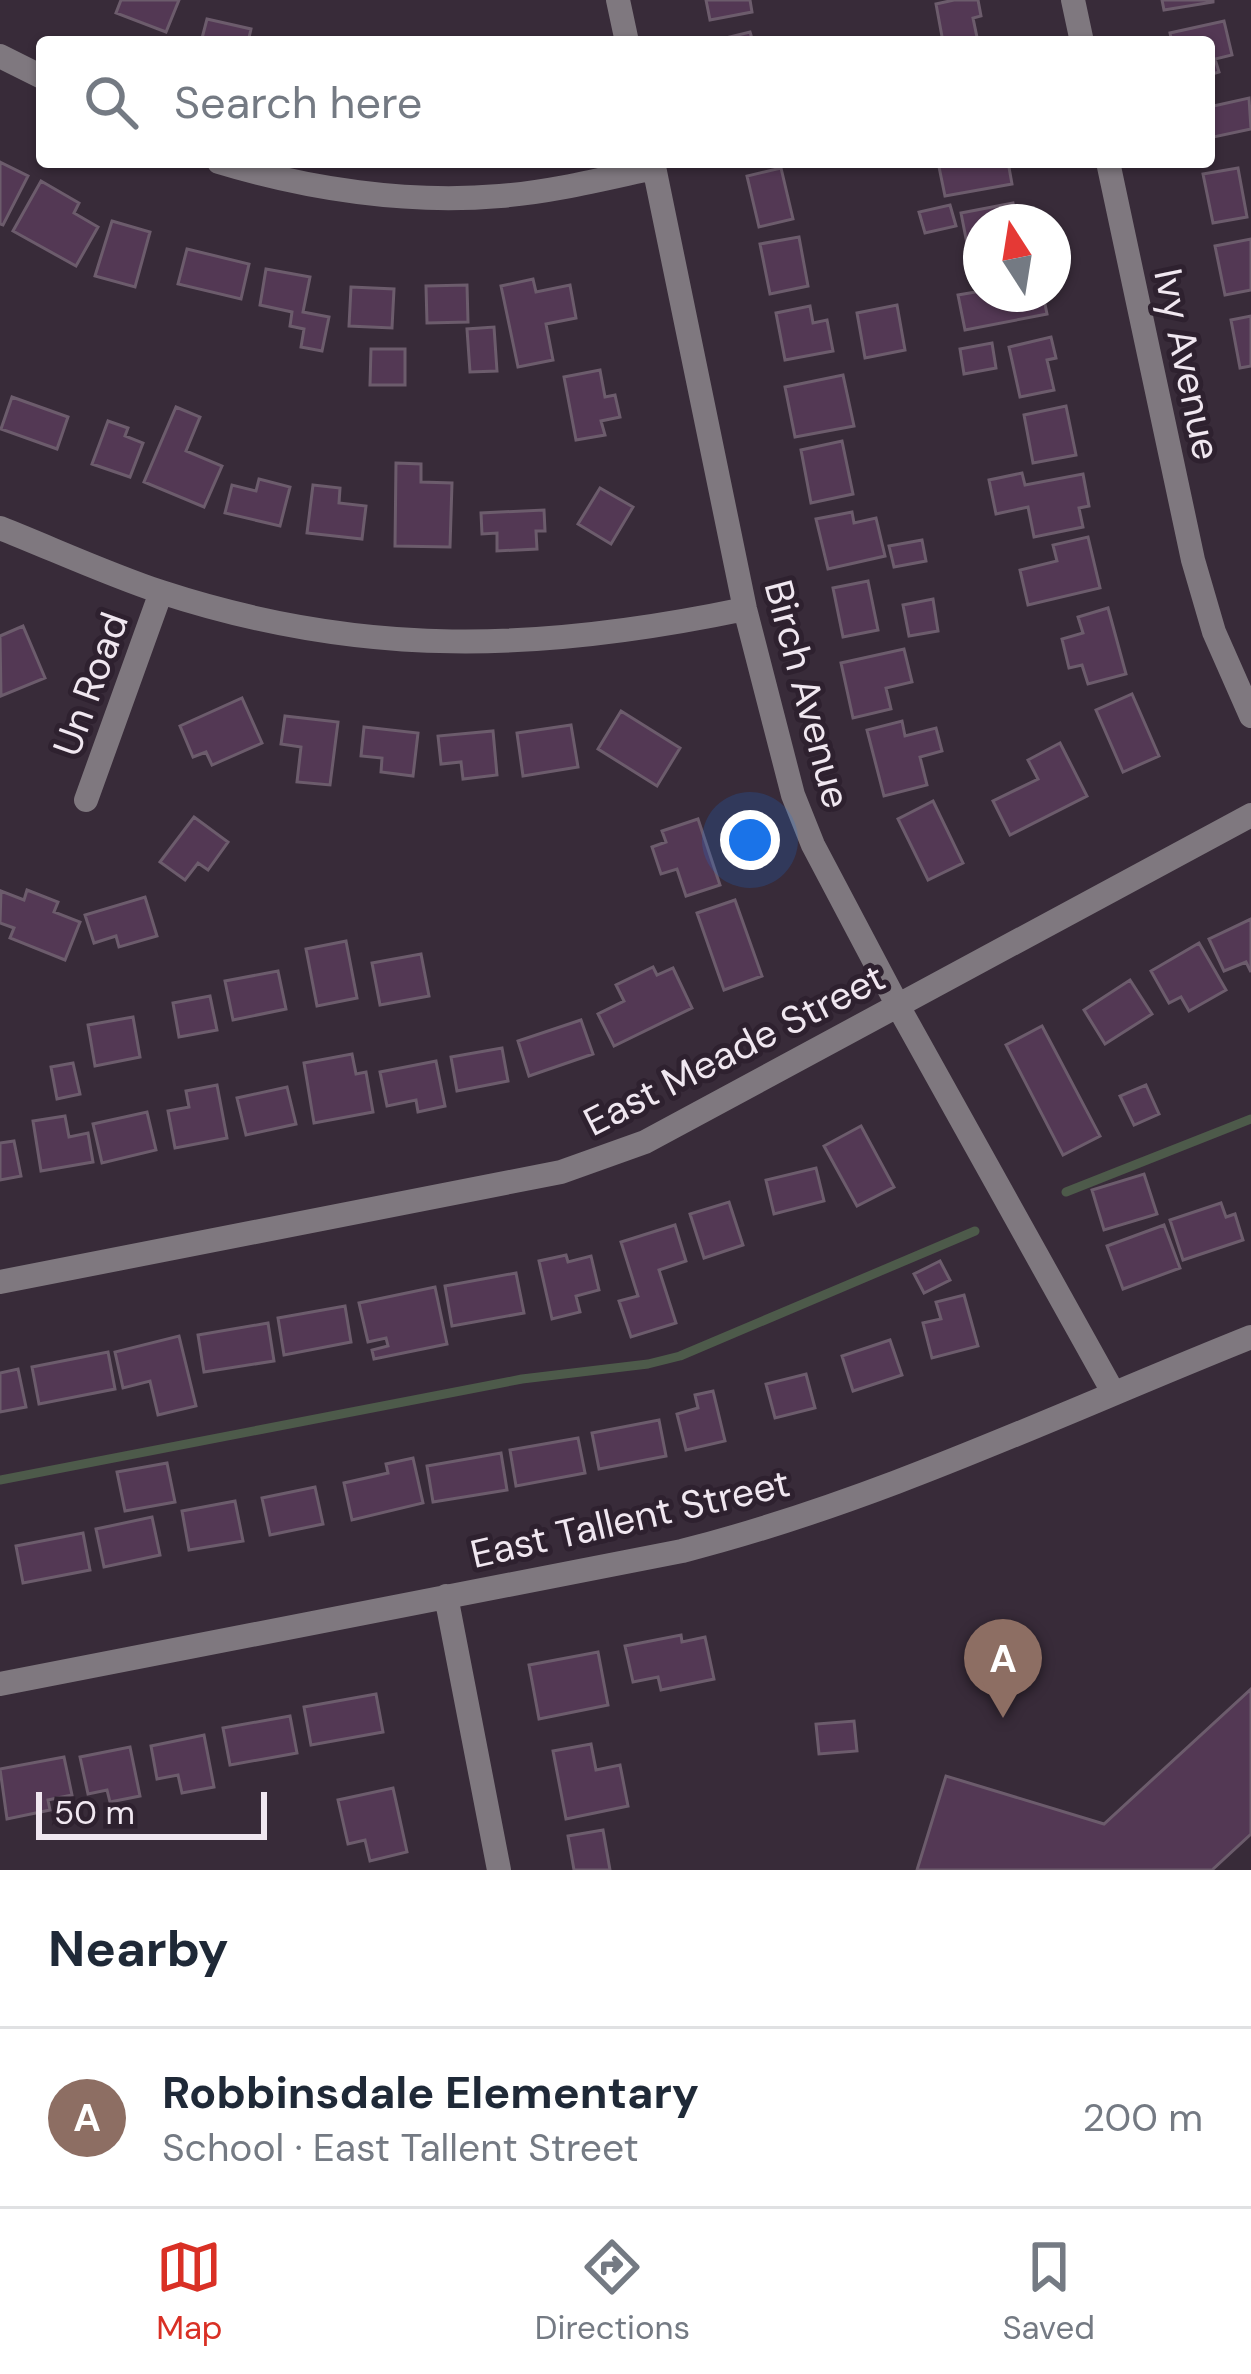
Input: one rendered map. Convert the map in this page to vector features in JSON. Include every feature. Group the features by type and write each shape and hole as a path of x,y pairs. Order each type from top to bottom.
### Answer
{"street":[{"path":"618,0 626,36"},
{"path":"1073,0 1081,36"},
{"path":"0,56 36,74"},
{"path":"239,168 340,190 430,198 501,196 638,168"},
{"name":"Birch Avenue","path":"654,168 745,609 793,794 813,845 898,1006 1113,1392"},
{"name":"Ivy Avenue","path":"1109,168 1193,560 1214,632 1251,716"},
{"path":"0,528 161,592 305,628 421,643 528,642 646,629 745,609"},
{"name":"Un Road","path":"86,800 161,592"},
{"name":"East Meade Street","path":"0,1282 561,1172 607,1159 1251,815"},
{"name":"East Tallent Street","path":"0,1684 682,1551 760,1531 835,1507 1251,1337"},
{"path":"446,1596 499,1870"}],"building":[{"path":"121,0 179,0 166,32 116,13"},
{"path":"706,0 750,0 752,12 710,20"},
{"path":"978,0 981,16 973,18 977,36 942,36 936,4"},
{"path":"1162,0 1213,0 1213,2 1164,10"},
{"path":"207,19 251,29 249,36 203,36"},
{"path":"1224,21 1232,55 1215,59 1215,36 1170,33"},
{"path":"1249,98 1251,129 1215,137 1215,106"},
{"path":"0,162 28,176 3,225 0,224"},
{"path":"781,168 793,219 759,227 747,176"},
{"path":"939,168 1009,168 1012,184 945,196"},
{"path":"1238,168 1247,217 1213,223 1203,174"},
{"path":"41,181 79,203 74,213 98,227 76,266 13,231"},
{"path":"950,205 956,226 925,233 919,212"},
{"path":"112,221 150,232 135,287 95,276"},
{"path":"799,237 808,286 770,294 760,244"},
{"path":"1251,239 1251,290 1225,295 1215,246"},
{"path":"187,249 249,264 241,299 178,284"},
{"path":"266,269 310,277 303,312 329,317 322,351 301,347 304,329 290,326 292,312 260,305"},
{"path":"533,279 536,292 570,285 576,318 546,324 553,360 518,367 501,286"},
{"path":"467,285 468,322 427,323 426,286"},
{"path":"351,287 394,289 392,328 349,326"},
{"path":"963,294 963,312 1047,314 965,330 958,295"},
{"path":"897,305 905,350 865,358 857,313"},
{"path":"810,306 813,323 827,320 833,351 785,360 776,313"},
{"path":"1251,316 1251,366 1240,368 1231,320"},
{"path":"494,327 497,371 470,372 467,329"},
{"path":"1051,337 1056,358 1047,360 1054,390 1020,397 1009,347"},
{"path":"992,343 996,368 964,374 960,349"},
{"path":"371,349 405,349 405,385 370,385"},
{"path":"600,370 605,397 615,395 620,417 601,421 605,435 576,440 564,377"},
{"path":"843,375 854,426 795,437 785,387"},
{"path":"12,397 68,417 57,449 1,429"},
{"path":"1066,406 1076,455 1033,463 1024,415"},
{"path":"176,407 200,417 186,451 222,466 204,507 144,482"},
{"path":"108,421 128,428 125,436 143,443 130,477 92,464"},
{"path":"842,441 853,494 811,503 801,450"},
{"path":"396,463 421,464 421,482 452,483 450,547 395,546"},
{"path":"1022,473 1025,485 1083,474 1089,506 1079,508 1083,527 1034,537 1028,507 996,514 989,480"},
{"path":"259,479 290,487 280,526 225,513 232,485 256,491"},
{"path":"313,485 340,488 339,503 366,506 362,539 307,533"},
{"path":"600,488 633,507 611,544 578,524"},
{"path":"544,510 545,531 536,531 537,549 497,551 497,533 482,534 481,513"},
{"path":"852,512 854,523 876,518 885,556 828,569 816,519"},
{"path":"1088,537 1100,588 1028,605 1020,570 1057,561 1053,545"},
{"path":"922,540 926,561 894,567 889,546"},
{"path":"868,581 878,630 843,637 833,588"},
{"path":"933,599 938,631 909,636 903,605"},
{"path":"1108,608 1126,674 1088,684 1082,665 1069,668 1062,639 1083,633 1078,617"},
{"path":"23,626 45,678 1,696 0,636"},
{"path":"904,649 912,682 886,688 891,709 853,718 841,663"},
{"path":"1132,694 1159,756 1123,772 1096,710"},
{"path":"242,698 262,743 212,765 206,752 193,757 180,726"},
{"path":"621,711 680,748 657,786 598,749"},
{"path":"285,716 338,722 330,785 297,782 301,747 281,744"},
{"path":"902,721 905,736 936,728 942,751 920,757 927,785 884,796 867,730"},
{"path":"571,725 578,767 523,776 517,733"},
{"path":"364,727 418,733 413,776 381,772 382,758 361,756"},
{"path":"493,731 497,775 463,779 461,762 441,764 438,736"},
{"path":"1060,743 1087,796 1010,835 993,801 1038,779 1028,760"},
{"path":"933,801 963,863 928,880 898,819"},
{"path":"194,817 228,842 208,870 198,863 185,880 160,862"},
{"path":"698,819 720,885 686,896 677,869 661,874 652,847 666,842 662,831"},
{"path":"27,890 58,902 54,912 80,922 65,960 10,938 14,928 0,923 1,891 24,900"},
{"path":"145,897 157,936 119,947 116,936 94,943 85,915"},
{"path":"735,900 762,976 724,990 697,913"},
{"path":"1251,919 1251,972 1246,962 1224,971 1209,939"},
{"path":"346,941 357,998 317,1006 306,949"},
{"path":"1199,943 1226,990 1189,1011 1181,997 1169,1003 1151,971"},
{"path":"421,954 429,996 380,1005 372,963"},
{"path":"653,967 657,975 673,968 692,1008 614,1046 598,1014 624,1001 616,985"},
{"path":"278,971 286,1009 233,1020 225,981"},
{"path":"1130,980 1152,1014 1105,1044 1084,1010"},
{"path":"210,996 217,1030 179,1037 173,1003"},
{"path":"133,1017 140,1057 95,1066 88,1025"},
{"path":"581,1020 593,1054 529,1076 518,1041"},
{"path":"1042,1026 1100,1136 1063,1155 1006,1045"},
{"path":"502,1048 508,1081 457,1091 451,1057"},
{"path":"352,1054 356,1074 366,1072 373,1112 314,1123 304,1063"},
{"path":"436,1061 445,1106 418,1112 416,1100 387,1106 380,1072"},
{"path":"73,1063 80,1094 57,1099 51,1067"},
{"path":"217,1085 227,1138 175,1148 168,1111 189,1107 186,1091"},
{"path":"1146,1085 1159,1114 1134,1125 1120,1096"},
{"path":"287,1087 296,1124 246,1135 237,1098"},
{"path":"147,1112 156,1150 102,1163 93,1124"},
{"path":"65,1116 69,1137 88,1133 93,1162 41,1171 33,1121"},
{"path":"861,1126 894,1187 857,1206 824,1146"},
{"path":"14,1141 21,1176 0,1180 0,1143"},
{"path":"816,1168 824,1201 774,1214 766,1180"},
{"path":"1144,1174 1157,1214 1104,1230 1092,1190"},
{"path":"729,1202 743,1245 704,1258 690,1214"},
{"path":"1221,1203 1226,1217 1235,1214 1243,1240 1183,1260 1170,1220"},
{"path":"675,1225 686,1261 659,1270 676,1323 631,1337 619,1301 638,1296 621,1242"},
{"path":"1164,1225 1180,1268 1123,1289 1107,1246"},
{"path":"566,1255 568,1262 591,1256 599,1290 576,1296 580,1312 552,1319 539,1261"},
{"path":"940,1261 950,1280 924,1293 914,1274"},
{"path":"516,1273 524,1313 452,1326 445,1286"},
{"path":"435,1287 447,1344 374,1359 372,1350 388,1346 386,1338 368,1342 359,1303"},
{"path":"964,1295 978,1346 932,1358 923,1323 941,1319 936,1302"},
{"path":"345,1306 351,1342 284,1355 278,1318"},
{"path":"268,1323 274,1361 204,1372 198,1335"},
{"path":"179,1336 196,1406 158,1415 150,1381 123,1388 115,1352"},
{"path":"890,1340 902,1375 853,1391 842,1356"},
{"path":"108,1352 115,1389 39,1404 32,1367"},
{"path":"18,1369 26,1407 0,1412 0,1373"},
{"path":"806,1374 815,1408 775,1418 766,1384"},
{"path":"713,1391 725,1441 686,1450 677,1414 698,1408 695,1395"},
{"path":"659,1420 666,1456 599,1469 592,1433"},
{"path":"578,1438 585,1473 516,1486 510,1450"},
{"path":"501,1453 507,1490 433,1502 427,1466"},
{"path":"413,1458 423,1503 352,1520 344,1483 388,1473 386,1464"},
{"path":"167,1463 175,1502 125,1511 117,1472"},
{"path":"315,1487 323,1524 270,1535 262,1498"},
{"path":"235,1501 243,1541 189,1550 182,1511"},
{"path":"152,1517 160,1555 104,1567 96,1529"},
{"path":"83,1533 90,1570 23,1583 16,1546"},
{"path":"681,1635 682,1642 705,1637 714,1679 661,1690 658,1677 633,1682 625,1646"},
{"path":"598,1652 608,1705 539,1719 529,1665"},
{"path":"1251,1689 1251,1834 1212,1870 917,1870 946,1776 1104,1824"},
{"path":"376,1694 383,1732 311,1745 304,1707"},
{"path":"290,1716 297,1753 230,1765 223,1728"},
{"path":"854,1721 857,1751 819,1754 816,1724"},
{"path":"204,1735 214,1787 182,1793 178,1775 157,1779 151,1746"},
{"path":"591,1744 596,1770 620,1765 628,1806 566,1819 553,1751"},
{"path":"130,1747 140,1796 110,1802 107,1790 88,1794 80,1757"},
{"path":"64,1757 72,1795 48,1800 50,1810 7,1819 0,1769"},
{"path":"393,1788 407,1852 370,1861 365,1840 348,1844 338,1800"},
{"path":"603,1830 610,1870 574,1870 568,1836"}],"waterway":[{"path":"1066,1192 1251,1119"},
{"path":"0,1480 522,1379 680,1356 975,1231"}],"place":[{"name":"Robbinsdale Elementary","path":"1003,1718"}]}
